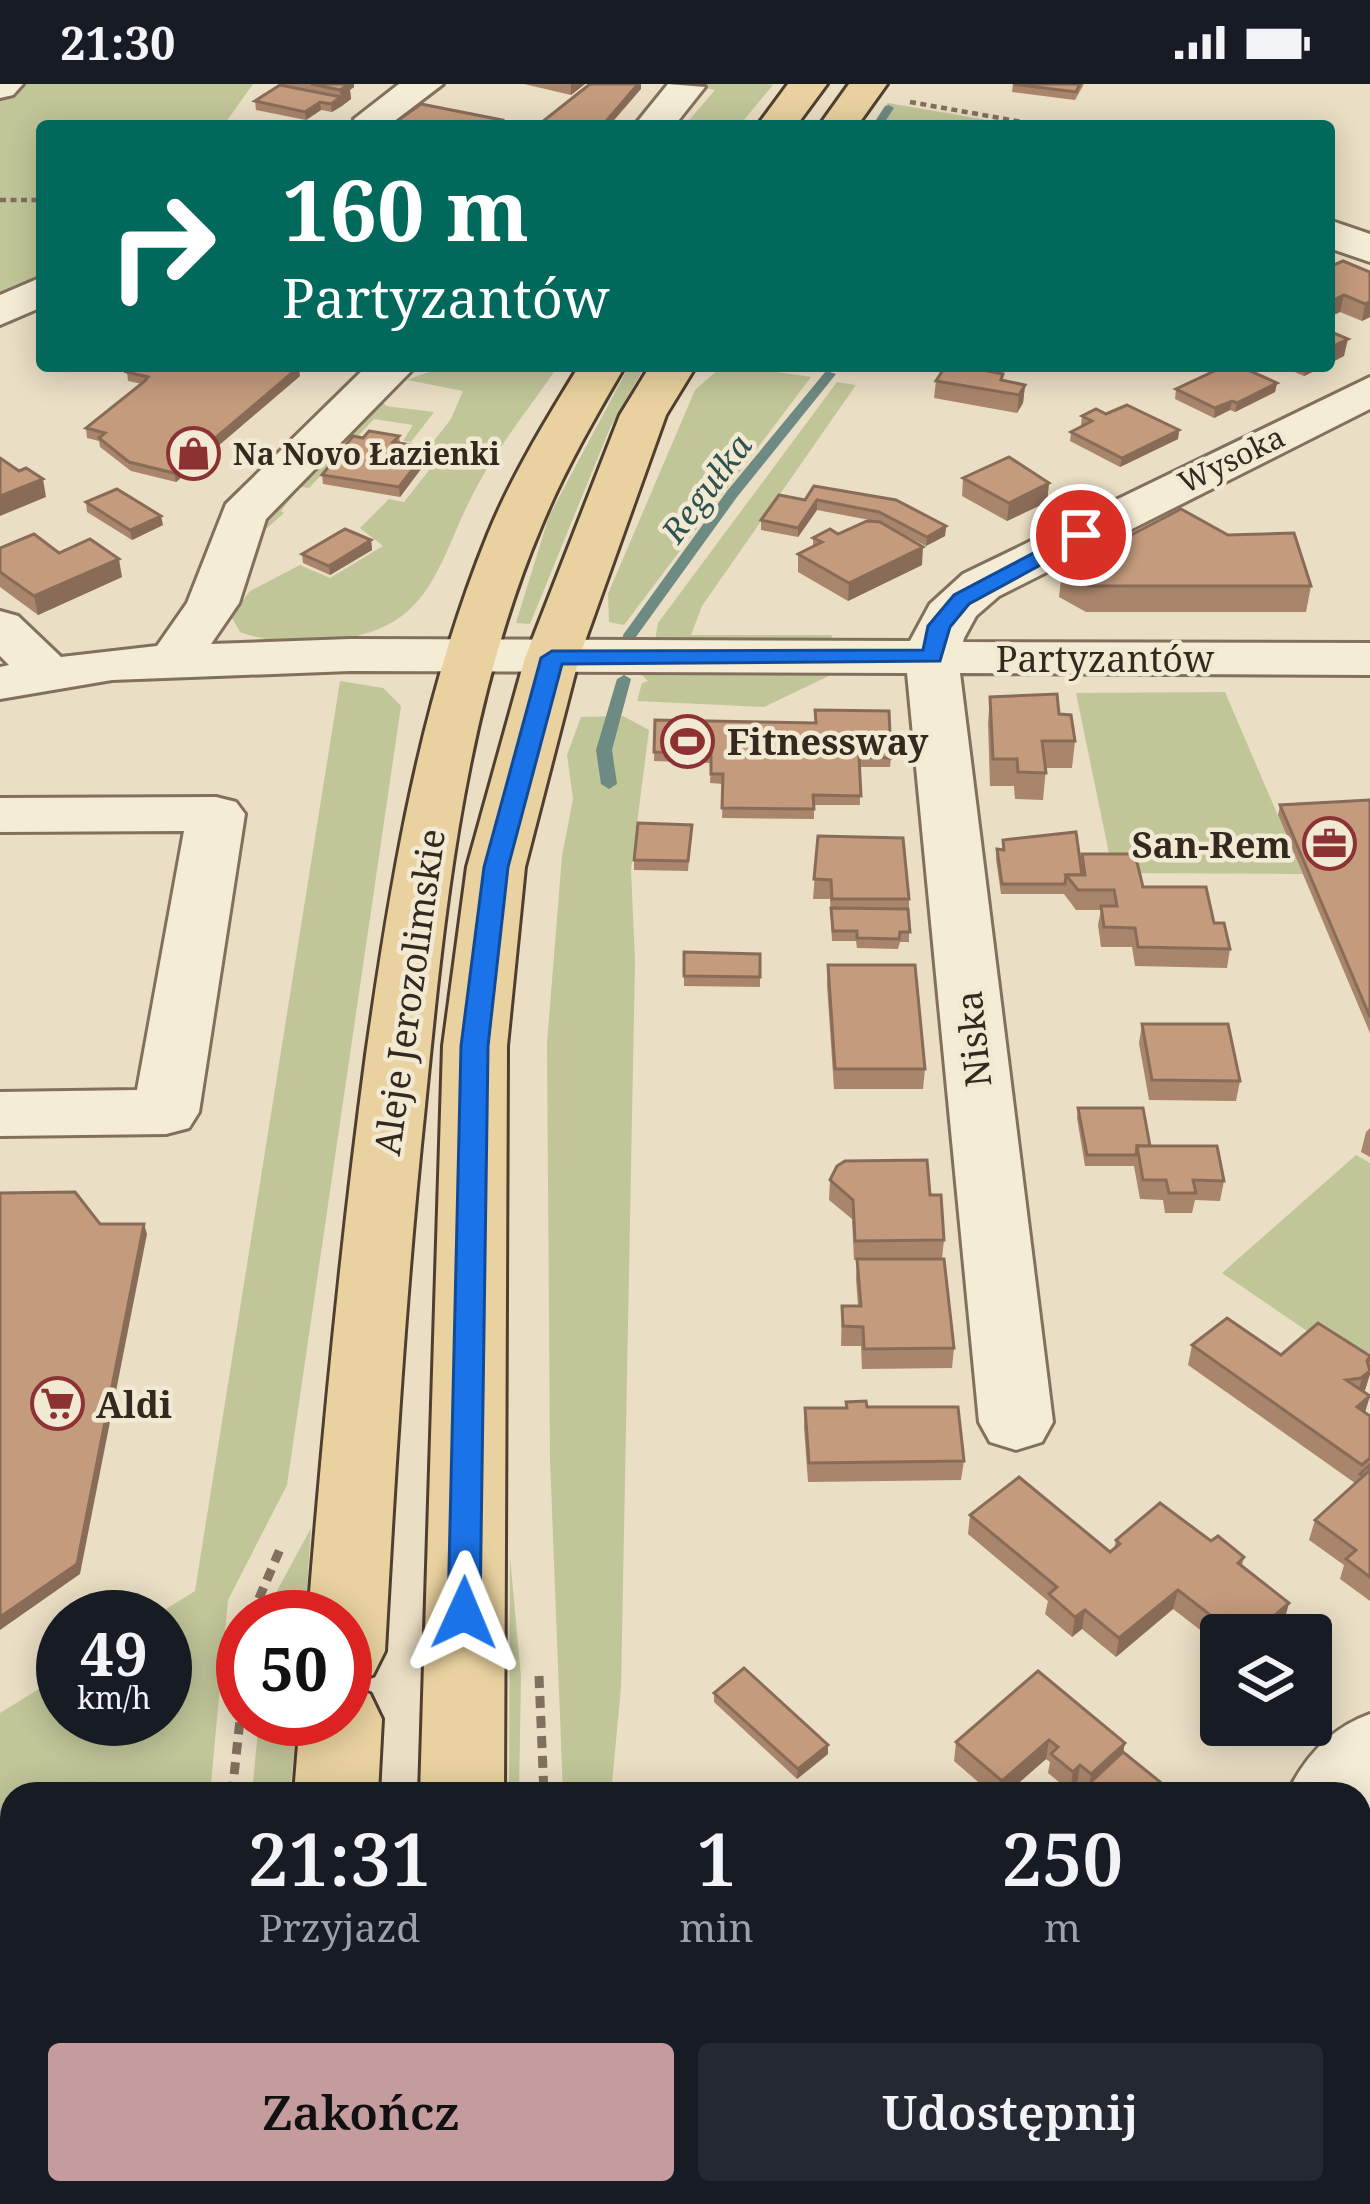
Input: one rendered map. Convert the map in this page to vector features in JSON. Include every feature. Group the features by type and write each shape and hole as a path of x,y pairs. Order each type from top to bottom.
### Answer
{"main road":[{"path":"781,120 808,84"},
{"path":"842,120 868,84"},
{"name":"Aleje Jerozolimskie","path":"349,1590 368,1313 416,901 470,655 526,500 599,372"},
{"name":"Aleje Jerozolimskie","path":"461,1782 475,1046 496,867 552,658 644,415 669,372"},
{"path":"336,1782 338,1746"}],"street":[{"path":"373,119 424,84"},
{"path":"658,120 686,87"},
{"path":"1335,235 1370,249"},
{"path":"0,312 36,293"},
{"path":"174,660 213,603 243,514 387,372"},
{"name":"Wysoka","path":"932,657 947,612 981,585 1370,391"},
{"path":"0,627 23,678 174,660 470,655"},
{"name":"Partyzantów","path":"470,655 1370,659"},
{"name":"Niska","path":"932,657 1016,1422"},
{"path":"0,815 216,814 166,1112 0,1114"},
{"path":"1340,1782 1370,1750"}],"path":[{"path":"932,104 1014,120"},
{"path":"0,200 36,200"},
{"path":"261,1590 288,1535"},
{"path":"233,1782 237,1746"}],"green space":[{"path":"18,84 253,84 227,120 36,120 36,289 0,304 0,98"},
{"path":"684,84 773,85 744,120 689,120 715,90"},
{"path":"888,103 988,120 877,120"},
{"path":"429,372 554,372 484,474 431,583 395,621 368,633 309,642 240,632 231,616 250,591 300,565 330,578 383,546 360,528 389,499 404,502 441,455 426,451 451,419 463,391 407,380"},
{"path":"626,372 642,372 610,428 530,624 516,623 549,516"},
{"path":"715,372 811,377 624,625 609,622 608,594 695,390"},
{"path":"837,382 856,385 702,606 691,635 832,635 830,645 654,646 658,623"},
{"path":"381,400 386,406 434,412 411,442 403,441 413,425 374,419 309,488 300,487 281,511 284,513 260,534 259,515"},
{"path":"837,672 764,707 637,701 642,683 648,681 640,673"},
{"path":"340,681 383,688 401,706 287,1485 233,1590 216,1590 211,1782 0,1782 0,1713 36,1691 36,1746 192,1746 192,1593"},
{"path":"1225,692 1303,874 1113,873 1076,693"},
{"path":"623,716 649,730 631,870 635,961 621,1687 612,1782 563,1782 550,1459 547,1043 562,856 573,799 567,755 581,717"},
{"path":"1356,1155 1370,1163 1370,1374 1222,1273"},
{"path":"311,1528 307,1590 277,1590"},
{"path":"510,1557 521,1677 519,1782 509,1782"},
{"path":"256,1746 294,1746 291,1782 253,1782"}],"building":[{"path":"311,84 349,84 340,90"},
{"path":"590,84 638,84 607,120 545,120"},
{"path":"1013,84 1080,84 1076,92"},
{"path":"280,85 341,97 305,112 255,101"},
{"path":"421,104 502,120 398,120"},
{"path":"1343,261 1370,272 1370,302 1344,295 1335,299 1335,264"},
{"path":"127,372 293,372 174,473 129,462 99,438 105,433 86,428 148,377"},
{"path":"942,372 993,372 1003,374 1001,380 1025,385 1019,395 936,381"},
{"path":"1212,372 1252,372 1277,383 1215,408 1176,389"},
{"path":"1127,405 1179,430 1122,458 1071,432 1092,421 1082,416 1096,409 1106,414"},
{"path":"369,431 399,436 393,442 429,448 399,487 322,475 353,436 363,438"},
{"path":"1009,457 1049,483 1009,503 963,478"},
{"path":"0,458 19,471 26,468 43,479 0,496"},
{"path":"814,486 896,500 946,526 927,537 879,512 817,500 798,528 761,520 779,495 805,500"},
{"path":"117,489 161,516 130,530 86,502"},
{"path":"1181,509 1228,535 1294,533 1311,586 1089,586 1062,571"},
{"path":"867,521 880,522 923,547 849,583 798,554 822,542 813,538 830,529 838,534"},
{"path":"345,529 371,540 329,566 302,554"},
{"path":"34,534 59,553 90,539 119,559 34,596 0,572 0,548"},
{"path":"1057,694 1059,714 1071,715 1075,741 1042,741 1046,773 1018,772 1017,759 993,759 990,697"},
{"path":"815,710 889,711 891,758 859,757 861,796 813,795 814,809 722,808 723,774 711,774 711,753 654,752 655,720 816,723"},
{"path":"1370,800 1370,1017 1280,805"},
{"path":"638,823 692,825 688,861 634,860"},
{"path":"1076,832 1082,875 1066,875 1065,884 1002,884 997,849 1004,850 1003,840"},
{"path":"818,836 903,838 909,899 832,899 831,880 814,879"},
{"path":"1082,854 1135,854 1143,887 1206,887 1214,923 1224,923 1230,949 1138,947 1135,928 1104,927 1101,906 1117,906 1114,890 1078,890 1066,875 1085,875"},
{"path":"831,908 908,909 910,932 900,932 899,939 857,938 857,931 833,931"},
{"path":"684,952 760,954 760,977 684,976"},
{"path":"828,965 915,965 925,1069 835,1069"},
{"path":"1142,1024 1228,1024 1240,1081 1152,1080"},
{"path":"1078,1108 1143,1108 1150,1146 1137,1146 1136,1155 1087,1155"},
{"path":"1137,1146 1217,1146 1224,1181 1193,1180 1196,1193 1169,1193 1166,1180 1143,1180"},
{"path":"927,1160 930,1195 941,1195 944,1240 855,1241 853,1200 830,1180 837,1166 845,1161"},
{"name":"Aldi","path":"75,1192 100,1224 144,1224 77,1564 0,1617 0,1193"},
{"path":"857,1259 944,1259 954,1348 864,1349 863,1327 843,1326 842,1306 861,1306"},
{"path":"1227,1318 1281,1355 1318,1323 1370,1356 1370,1371 1346,1380 1370,1396 1357,1407 1370,1416 1370,1458 1362,1465 1192,1345"},
{"path":"866,1401 867,1407 958,1407 964,1461 809,1463 805,1408 847,1408 846,1402"},
{"path":"1370,1470 1370,1577 1346,1559 1356,1550 1315,1520"},
{"path":"1019,1477 1110,1552 1120,1544 1116,1540 1160,1503 1211,1541 1218,1536 1244,1557 1238,1563 1289,1603 1276,1614 1209,1614 1178,1590 1119,1638 1085,1610 1075,1617 1049,1594 1057,1587 970,1515"},
{"path":"744,1668 828,1745 798,1769 714,1693"},
{"path":"1038,1671 1125,1743 1091,1774 1080,1765 1073,1772 1051,1754 1058,1747 1049,1740 1002,1781 956,1742"},
{"path":"1123,1752 1160,1782 1091,1782"}],"waterway":[{"path":"881,120 889,108"},
{"name":"Regułka","path":"628,638 732,494 830,374"},
{"name":"Regułka","path":"609,784 604,750 624,679"}],"place":[{"name":"Na Novo Łazienki","path":"194,453"},
{"name":"Fitnessway","path":"688,741"},
{"name":"San-Rem","path":"1330,844"},
{"name":"Aldi","path":"57,1404"}],"route":[{"path":"464,1613 475,1046 496,867 552,658 932,657 939,626 962,599 1081,535"}]}
